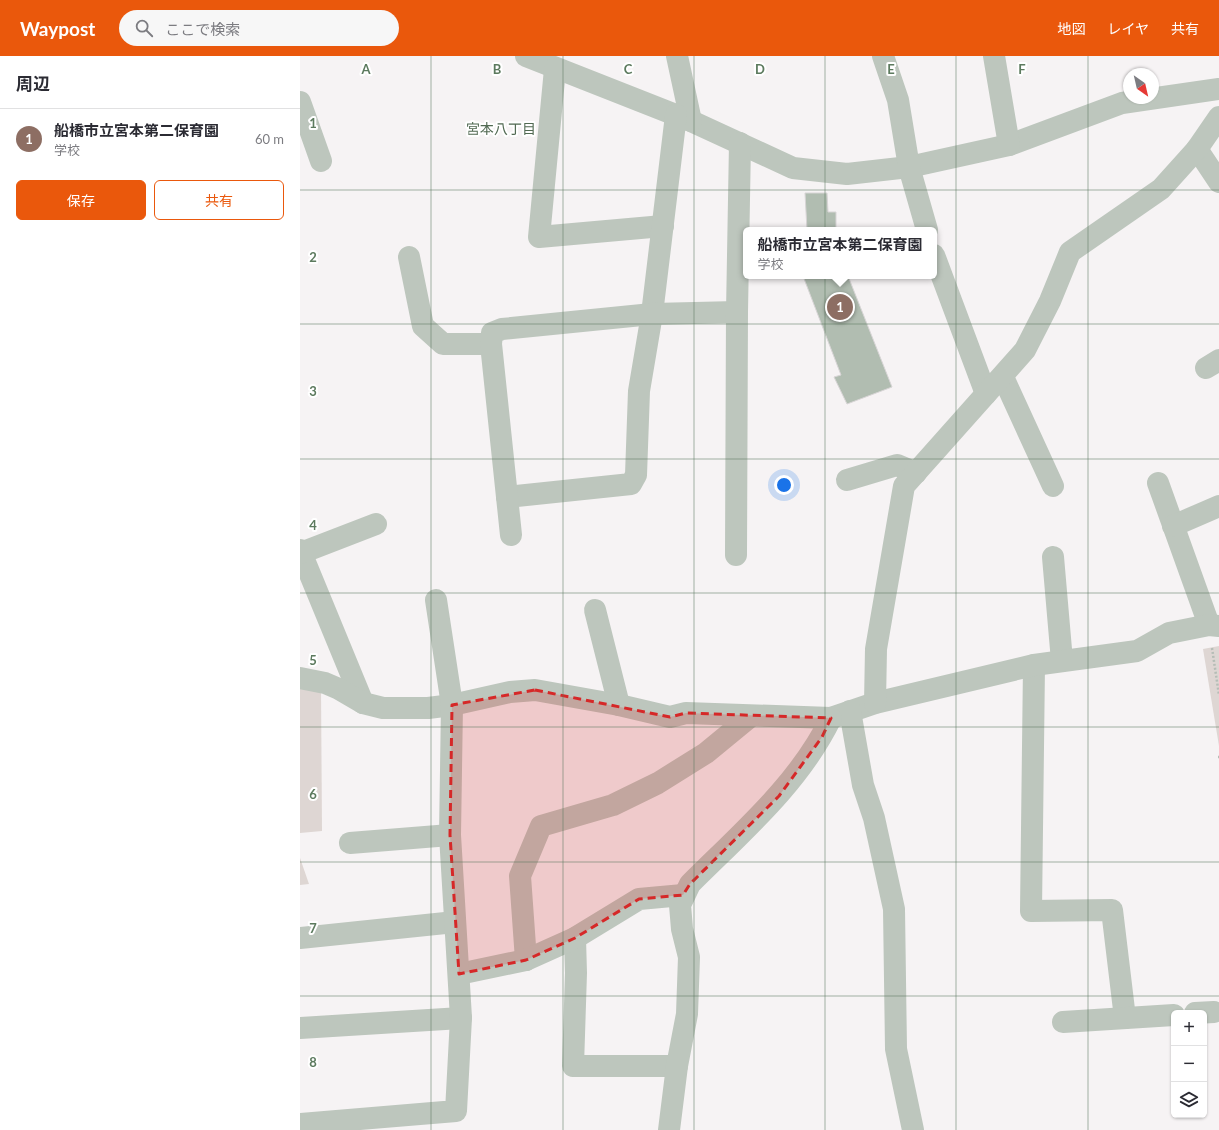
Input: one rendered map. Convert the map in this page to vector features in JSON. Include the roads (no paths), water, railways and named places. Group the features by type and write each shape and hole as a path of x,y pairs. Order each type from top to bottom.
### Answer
{"street":[{"path":"526,56 554,69 683,118 793,168 847,174 909,167 1009,145 1122,103 1219,89"},
{"path":"507,497 631,484 636,475 639,391 652,314 663,226 683,118 677,56"},
{"path":"883,56 898,100 909,167 926,227"},
{"path":"994,56 1009,145"},
{"path":"554,69 539,237 663,226"},
{"path":"300,102 321,161"},
{"path":"875,702 876,649 904,486 1003,377 1025,350 1050,302 1070,252 1161,189 1197,149 1219,117"},
{"path":"736,555 737,312 740,143"},
{"path":"1197,149 1219,182"},
{"path":"409,257 423,326 442,344 491,344"},
{"path":"937,263 986,394"},
{"path":"511,536 491,344 492,333 502,329 652,314 737,312"},
{"path":"1003,377 1053,486"},
{"path":"847,480 897,465 916,473"},
{"path":"300,678 332,686 363,704 384,708 428,708 452,705 510,692 535,690 619,705 670,717 686,713 751,716 841,715 875,702 1034,665 1137,651 1169,634 1214,626 1173,526 1158,483"},
{"path":"1173,526 1219,506"},
{"path":"363,704 301,551 376,524"},
{"path":"1053,557 1062,661"},
{"path":"309,1126 456,1111 461,1018 450,836 452,705 436,600"},
{"path":"595,610 619,705"},
{"path":"1034,665 1031,911 1112,910 1125,1018"},
{"path":"669,1130 677,1066 687,1014 689,957 682,929 680,905 683,895 690,884 778,796 822,737 841,715"},
{"path":"841,715 874,818 894,909 896,1049 913,1130"},
{"path":"526,960 520,876 541,826 613,805 658,783 706,753 751,716"},
{"path":"350,843 450,836"},
{"path":"459,974 526,960 575,938 639,899 683,895"},
{"path":"300,938 455,922"},
{"path":"575,938 576,973 573,1066 677,1066"},
{"path":"1063,1022 1171,1014"},
{"path":"300,1028 461,1018"}],"place":[{"name":"船橋市立宮本第二保育園","path":"840,307"}],"district":[{"name":"宮本八丁目","path":"501,129"}]}
